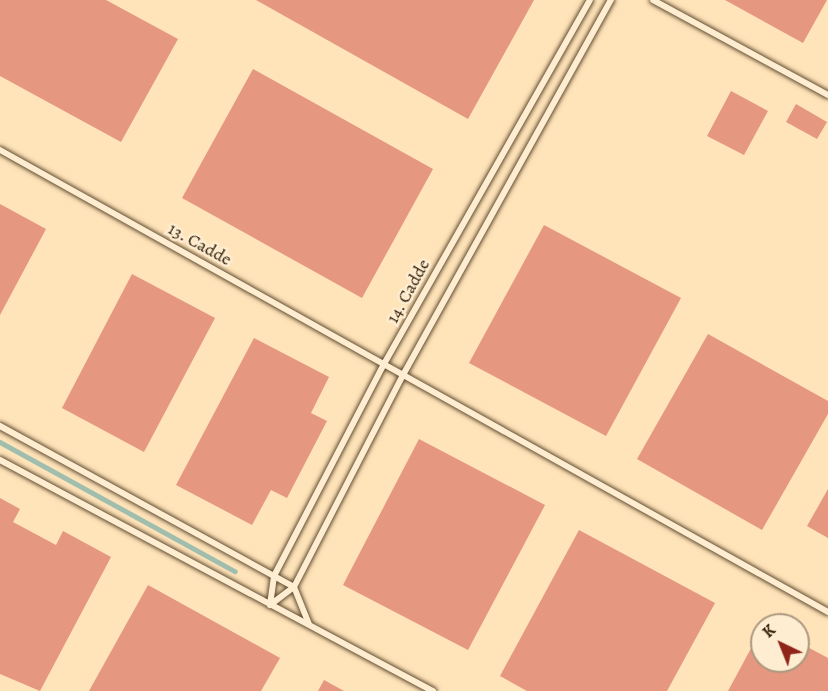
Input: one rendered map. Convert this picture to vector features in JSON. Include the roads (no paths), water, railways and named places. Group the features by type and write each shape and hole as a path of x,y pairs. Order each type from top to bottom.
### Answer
{"lane":[{"name":"14. Cadde","path":"270,605 274,576 384,364 590,0"},
{"path":"270,605 294,587 403,375 611,0"},
{"path":"653,0 828,95"},
{"name":"13. Cadde","path":"0,150 828,612"},
{"path":"0,426 294,587 309,625"},
{"path":"0,460 433,691"}],"waterway":[{"path":"0,442 235,571"}]}
